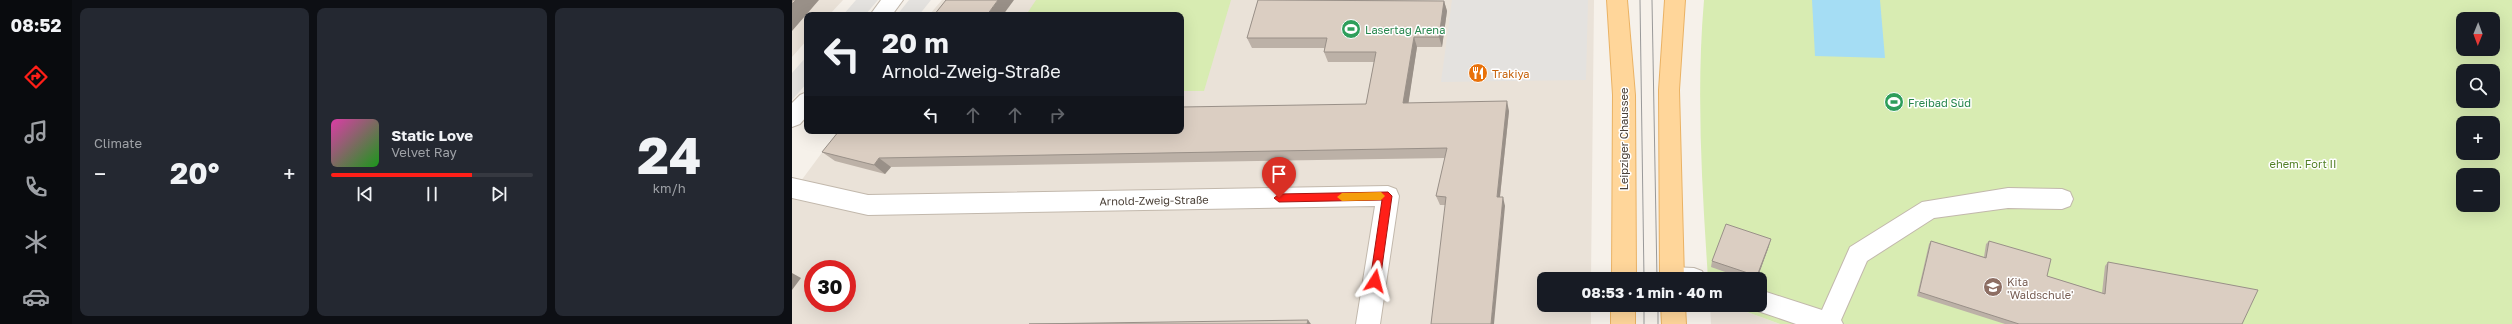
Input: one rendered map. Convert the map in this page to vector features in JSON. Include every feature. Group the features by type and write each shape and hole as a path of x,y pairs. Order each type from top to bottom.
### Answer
{"main road":[{"name":"Leipziger Chaussee","path":"1617,0 1624,79 1624,272"},
{"path":"1675,0 1669,90 1680,272"},
{"path":"1623,312 1623,324"},
{"path":"1673,312 1674,324"}],"street":[{"path":"883,12 893,0"},
{"path":"792,118 804,104"},
{"name":"Arnold-Zweig-Straße","path":"792,188 868,205 1388,196 1368,324"},
{"path":"1767,303 1830,324 1858,254 1930,209 2008,198 2062,199"}],"shaded area":[{"path":"792,0 843,0 832,12 804,12 804,43 792,57"},
{"path":"856,0 878,0 868,12 846,12"},
{"path":"909,0 931,0 921,12 899,12"},
{"path":"942,0 1594,0 1591,272 1537,272 1537,312 1591,312 1591,324 792,324 792,193 836,134 1184,134 1184,12 932,12"},
{"path":"1452,0 1588,0 1586,80 1441,82"},
{"path":"804,59 804,86 792,100 792,73"},
{"path":"1710,312 1747,312 1780,324 1711,324"}],"green space":[{"path":"1036,0 1231,0 1204,91 1184,91 1184,12 1028,12"},
{"name":"ehem. Fort II","path":"1704,0 2512,0 2512,324 1780,324 1747,312 1767,312 1767,272 1708,272 1701,140 1700,70"}],"water":[{"path":"1812,0 1880,0 1885,58 1815,56"}],"building":[{"path":"946,0 998,0 989,12 936,12"},
{"path":"1258,0 1444,1 1439,37 1414,37 1403,103 1507,101 1497,197 1503,197 1491,324 1431,324 1446,197 1436,196 1447,148 879,158 874,165 822,152 837,134 1184,134 1184,107 1366,104 1376,52 1324,52 1327,38 1247,38"},
{"path":"1726,224 1771,239 1759,272 1745,272 1712,261"},
{"name":"Kita 'Waldschule'","path":"1931,241 1986,258 1989,241 2051,259 2047,276 2105,294 2108,262 2258,290 2242,324 2019,324 1919,292"},
{"path":"1308,320 1307,324 1029,324"}],"tram line":[{"path":"1640,0 1644,272"},
{"path":"1652,0 1657,272"},
{"path":"1644,312 1644,324"},
{"path":"1658,312 1658,324"}],"slow traffic":[{"path":"1342,197 1381,196"}],"place":[{"name":"Lasertag Arena","path":"1351,29"},
{"name":"Trakiya","path":"1478,73"},
{"name":"Freibad Süd","path":"1894,102"},
{"name":"Kita 'Waldschule'","path":"1993,287"}],"route":[{"path":"1279,198 1388,196 1375,281"}]}
